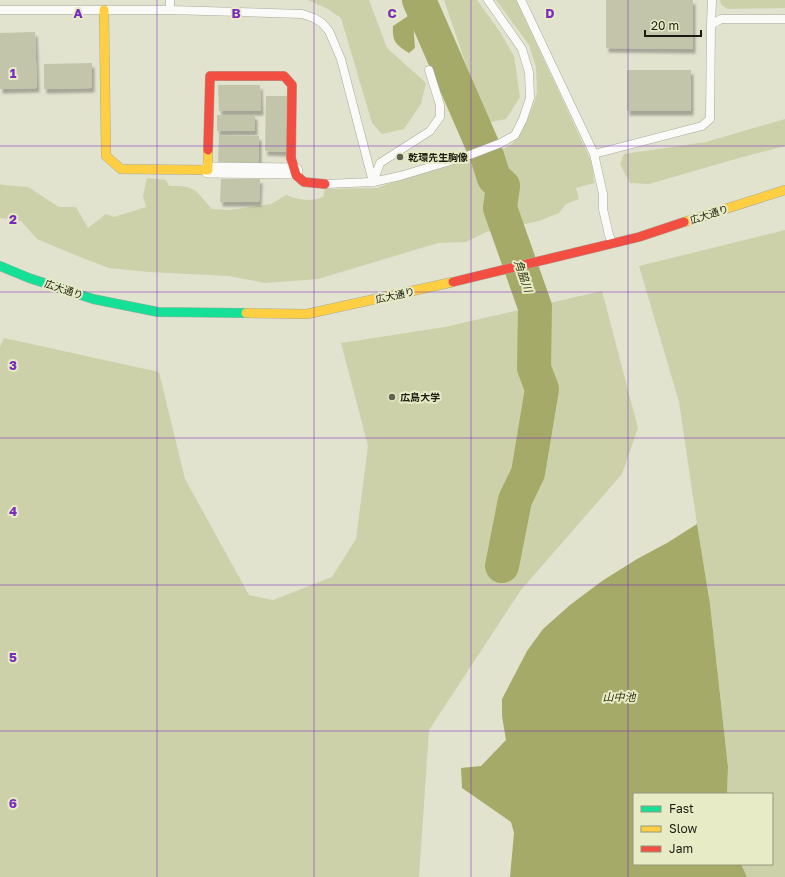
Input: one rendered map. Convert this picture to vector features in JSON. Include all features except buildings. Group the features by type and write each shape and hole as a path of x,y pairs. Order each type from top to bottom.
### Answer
{"street":[{"path":"104,10 106,156 120,169 295,171"},
{"path":"208,170 210,76 284,76 292,85 291,158 296,175 304,182 325,184"},
{"name":"広大通り","path":"0,266 28,278 93,299 158,312 307,314 440,285 639,237 785,190"}],"lane":[{"path":"170,0 170,10"},
{"path":"325,184 373,182 400,176 467,156 501,143 515,135 523,119 530,98 529,72 522,49 488,0"},
{"path":"521,0 594,154 603,194 604,215 608,235 612,244"},
{"path":"594,154 702,126 710,120 712,0"},
{"path":"0,10 170,10 302,14 314,18 322,23 329,31 341,59 373,182"},
{"path":"711,25 721,20 785,19"},
{"path":"373,182 380,163 430,131 440,117 440,105 429,70"}],"shaded area":[{"path":"308,0 369,0 387,48 426,83 421,104 404,129 382,134 372,123 341,18 328,9"},
{"path":"444,0 477,0 500,32 514,56 520,97 506,119 486,123"},
{"path":"496,0 516,0 591,161 594,183 576,188 579,199 566,204 559,213 539,221 486,232 466,242 438,243 318,279 265,283 229,276 149,272 109,268 37,239 21,221 0,218 0,184 28,187 59,207 76,207 88,228 106,214 114,217 146,207 143,196 147,178 166,180 169,186 185,186 198,193 212,209 229,210 271,204 286,195 305,200 314,200 323,197 325,189 377,188 421,172 493,155 512,144 522,131 534,104 537,92 536,67 529,45"},
{"path":"720,0 785,0 785,8 727,9 721,4"},
{"path":"785,119 785,146 649,184 630,183 620,164 624,154 706,142"},
{"path":"785,230 785,877 747,877 741,865 773,865 773,793 727,793 728,767 710,604 679,402 639,266"},
{"path":"602,291 638,428 622,474 521,590 429,730 419,877 0,877 0,347 4,338 159,372 185,479 249,595 273,600 332,577 356,539 368,446 341,343 445,327"}],"water":[{"path":"408,16 413,22 415,48 409,53 398,45 393,36 393,26"},
{"name":"山中池","path":"697,524 710,604 728,767 727,793 633,793 633,865 741,865 747,877 510,877 514,833 511,822 462,788 461,768 481,766 506,740 502,716 502,699 527,651 543,629 570,605 602,581 637,559 667,543"}],"waterway":[{"name":"角脇川","path":"419,0 487,156 494,178 503,186 500,208 535,307 534,368 542,389 528,473 515,500 502,566"}],"traffic: fast":[{"path":"0,266 29,278 93,299 158,312 246,313"}],"traffic: slow":[{"path":"104,10 106,156 121,169 208,170 208,150"},
{"path":"684,222 785,190"},
{"path":"246,313 307,314 453,282"}],"traffic: jam":[{"path":"208,150 210,76 284,76 292,85 291,158 296,175 304,182 325,184"},
{"path":"453,282 639,237 684,222"}],"place":[{"name":"乾環先生胸像","path":"400,157"},
{"name":"広島大学","path":"392,397"}]}
